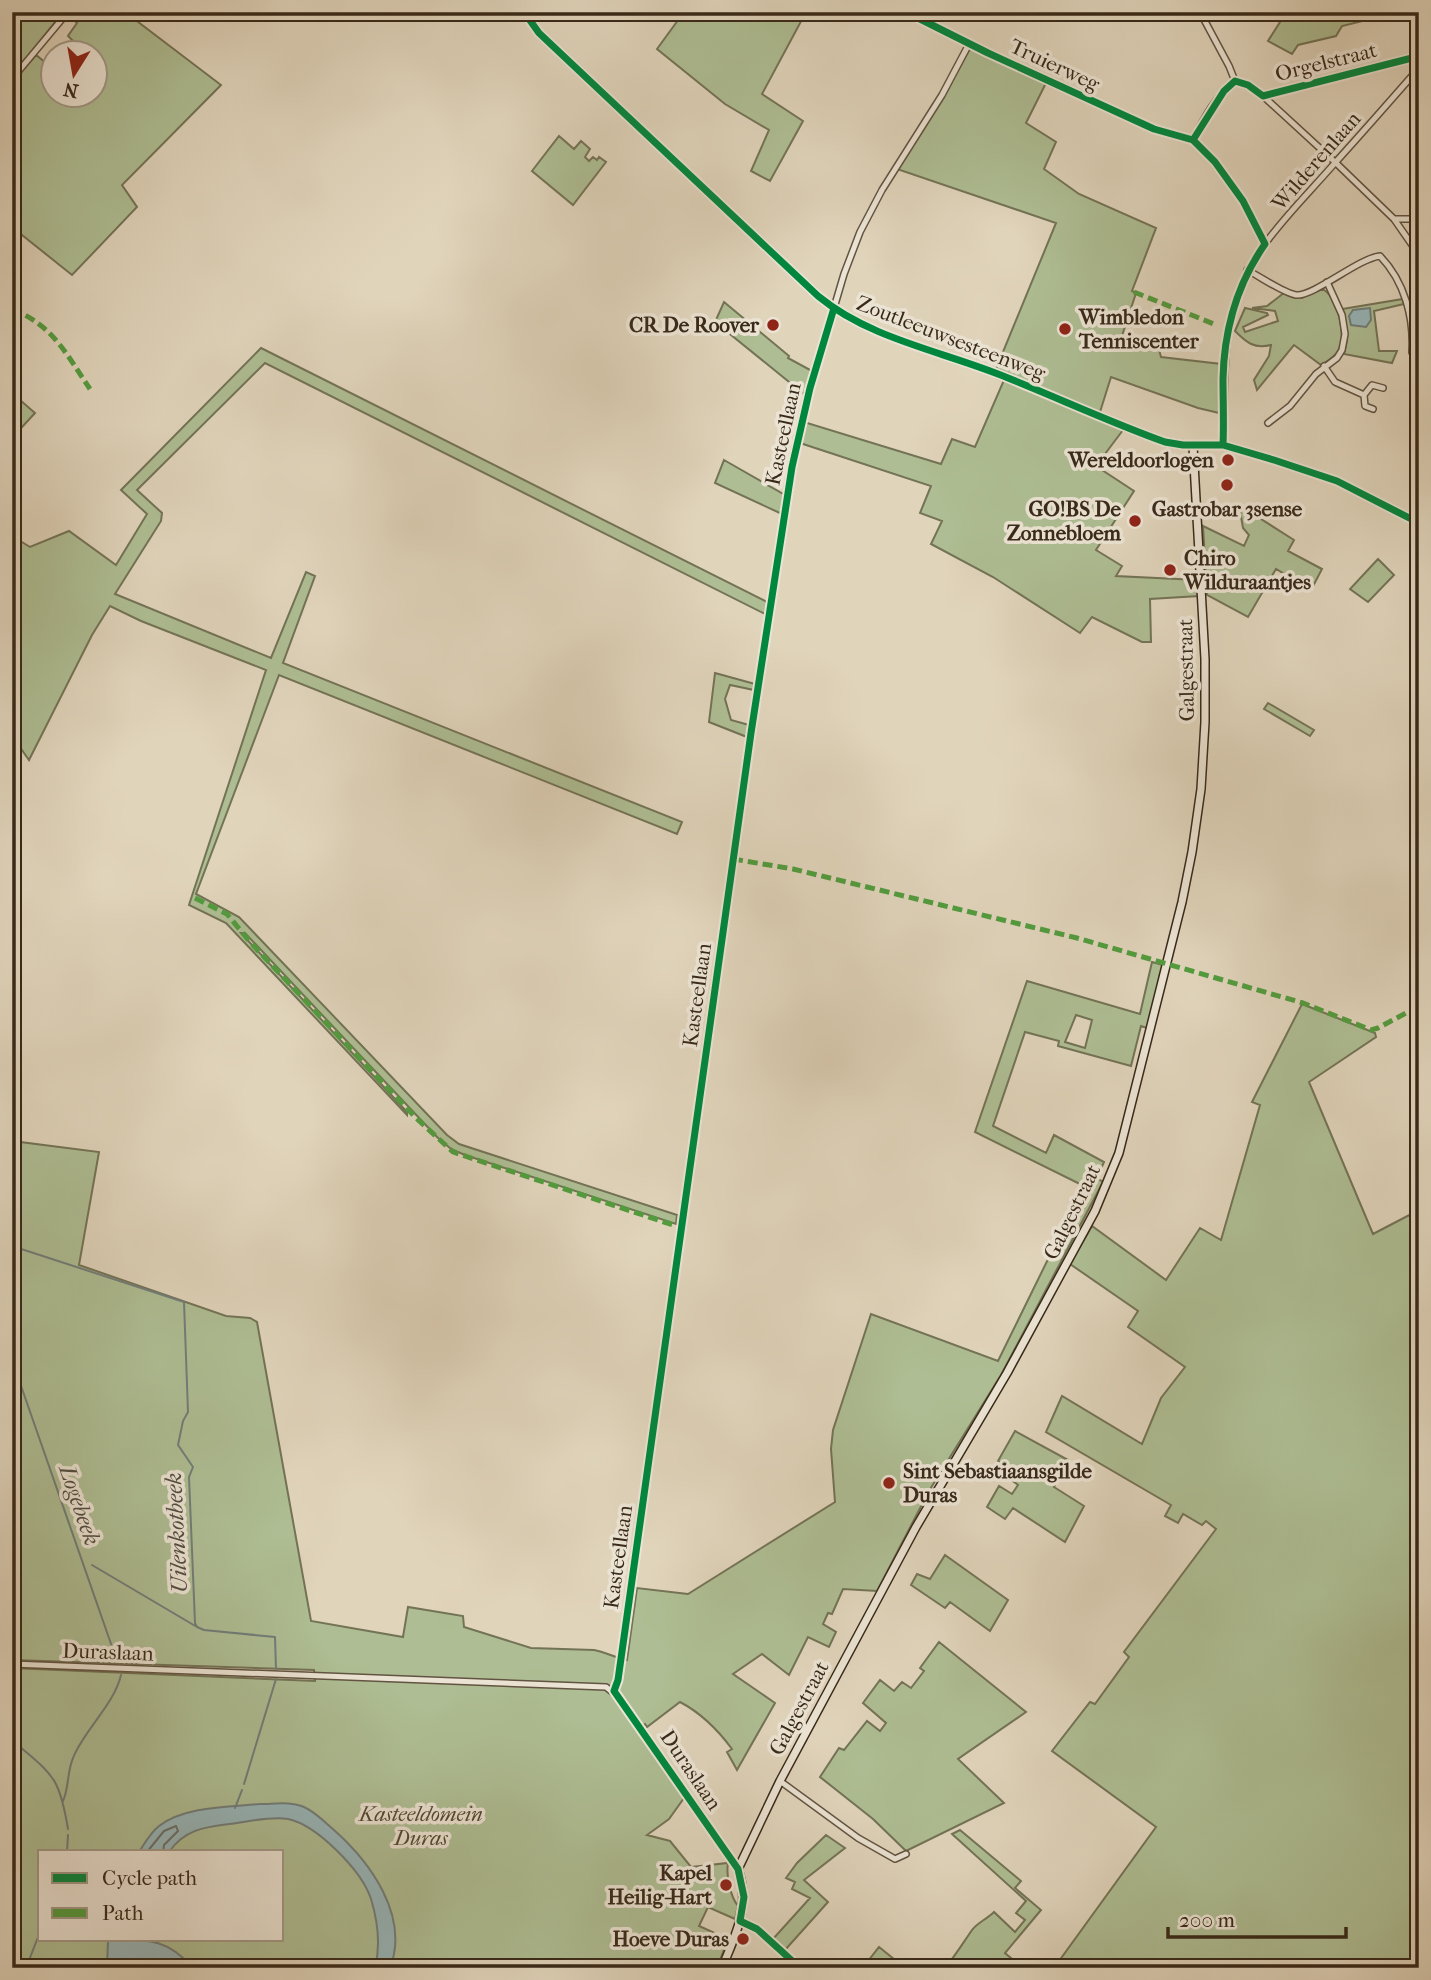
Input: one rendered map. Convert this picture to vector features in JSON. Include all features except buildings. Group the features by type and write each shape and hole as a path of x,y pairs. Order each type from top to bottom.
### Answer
{"street":[{"path":"12,79 68,12"},
{"name":"Zoutleeuwsesteenweg","path":"524,12 539,33 834,309 869,328 997,374 1152,437 1193,446 1223,445 1325,476 1419,523"},
{"name":"Truierweg","path":"906,12 1154,129 1193,140"},
{"path":"1200,12 1235,81 1217,101 1193,140 1215,162 1243,201 1265,244"},
{"name":"Kasteellaan","path":"614,1691 618,1680 751,733 792,467 810,388 852,252 870,211 942,95 969,44"},
{"name":"Orgelstraat","path":"1235,81 1248,85 1263,96 1412,58 1419,59"},
{"name":"Wilderenlaan","path":"1223,445 1223,377 1227,340 1247,270 1265,244 1419,68"},
{"path":"1263,96 1394,219 1419,255"},
{"path":"1394,219 1419,219"},
{"path":"1247,270 1296,295 1301,295 1367,260 1380,256 1397,280 1410,313 1412,352"},
{"path":"1268,423 1290,406 1324,366 1340,354 1345,339 1342,315 1327,282"},
{"path":"1324,366 1335,382 1364,395"},
{"path":"1373,409 1365,406 1364,395 1372,384 1383,388"},
{"name":"Galgestraat","path":"738,1869 779,1781 916,1527 1007,1373 1089,1222 1123,1140 1182,902 1201,789 1205,681 1193,446"},
{"name":"Duraslaan","path":"12,1664 606,1687 614,1691 738,1869"},
{"path":"779,1781 858,1838 895,1859 906,1854"},
{"path":"722,1968 740,1921 744,1896 738,1869"},
{"path":"740,1921 757,1929 800,1968"}],"green space":[{"path":"12,12 63,12 42,38 38,38 38,43 12,76"},
{"path":"73,12 125,12 221,85 122,185 137,207 72,275 12,227 12,82 36,55 38,108 108,108 108,38 70,38 68,36 77,23 70,17"},
{"path":"684,12 806,12 762,94 803,121 770,181 751,171 769,130 725,104 657,49"},
{"path":"1388,12 1387,15 1342,26 1336,36 1298,45 1292,54 1268,41 1280,22 1268,14"},
{"path":"972,49 1046,83 1026,123 1056,142 1044,169 1079,194 1156,228 1132,291 1136,293 1119,345 1158,346 1161,357 1221,364 1219,413 1111,377 1100,412 996,369 1056,223 897,169"},
{"path":"559,136 574,149 581,141 590,149 585,157 589,161 593,157 597,160 599,157 606,162 573,205 532,171"},
{"path":"1324,290 1329,295 1340,318 1342,336 1338,351 1321,365 1294,345 1257,390 1254,380 1269,356 1271,345 1251,344 1235,331 1245,308 1268,315 1243,327 1245,332 1278,321 1275,311 1252,308 1267,306 1285,292 1302,298"},
{"path":"1403,299 1404,304 1374,311 1379,351 1397,351 1392,363 1344,354 1347,340 1342,309"},
{"path":"724,302 789,356 788,358 812,371 804,394 715,322"},
{"path":"261,348 769,603 767,615 265,363 137,490 162,513 161,521 115,594 271,658 306,572 315,576 283,663 682,822 677,834 279,675 196,894 239,917 447,1135 459,1144 677,1215 676,1224 451,1149 245,933 241,933 407,1115 226,923 189,905 266,670 141,621 110,606 92,635 29,760 12,736 12,536 30,547 69,531 116,565 147,514 121,490"},
{"path":"1004,380 1123,430 1096,466 1134,491 1096,550 1122,566 1116,576 1198,580 1199,596 1150,599 1151,642 1142,642 1092,617 1080,633 993,577 931,544 942,521 920,513 931,486 800,443 804,422 941,464 952,439 975,447"},
{"path":"12,393 35,413 12,438"},
{"path":"724,460 785,495 782,514 715,483"},
{"path":"1239,505 1294,540 1288,551 1322,569 1311,590 1276,569 1248,617 1207,595 1203,526 1244,546 1249,535 1243,528"},
{"path":"1378,559 1394,575 1368,602 1350,589"},
{"path":"715,673 755,684 754,690 730,685 725,699 731,720 749,725 747,737 709,722"},
{"path":"1268,703 1314,730 1310,736 1264,709"},
{"name":"Kasteeldomein Duras","path":"1152,962 1163,965 1147,1028 1141,1026 1131,1066 1058,1046 1059,1041 1025,1032 993,1126 1046,1153 1054,1135 1104,1162 1097,1178 1103,1182 1001,1375 929,1491 877,1591 843,1589 832,1614 828,1613 823,1624 836,1632 829,1647 808,1637 789,1675 762,1654 733,1674 775,1703 737,1770 727,1752 732,1749 721,1735 702,1717 680,1702 647,1727 645,1724 636,1729 684,1798 669,1819 647,1835 670,1841 691,1867 728,1863 729,1885 738,1906 735,1919 708,1907 699,1926 728,1939 717,1968 12,1968 12,1668 315,1681 314,1670 12,1660 12,1141 99,1152 79,1265 226,1316 250,1318 257,1322 311,1621 403,1637 408,1607 463,1616 464,1627 531,1648 594,1650 627,1660 637,1588 688,1594 835,1502 831,1449 833,1430 871,1314 998,1361 1084,1186 975,1132 1027,981 1140,1014","holes":["1076,1015 1092,1020 1085,1048 1065,1042"]},
{"path":"1302,1004 1375,1033 1376,1037 1309,1082 1373,1234 1419,1210 1419,1968 1054,1968 1156,1827 1052,1751 1090,1702 1095,1704 1129,1657 1124,1652 1216,1529 1206,1521 1202,1525 1183,1514 1178,1523 1165,1516 1171,1505 1046,1432 1062,1396 1142,1444 1161,1398 1185,1367 1128,1327 1138,1311 1070,1264 1092,1226 1166,1280 1200,1228 1221,1240 1260,1105 1252,1102"},
{"path":"1015,1431 1068,1460 1054,1487 1084,1506 1065,1542 1013,1508 1005,1519 987,1507 999,1486 1012,1494 1018,1485 1000,1471 1003,1465 998,1461"},
{"path":"945,1555 1008,1600 990,1631 950,1602 945,1608 911,1585 917,1574 930,1579"},
{"path":"939,1642 1026,1712 958,1759 1004,1803 906,1851 873,1819 820,1777 839,1748 844,1750 867,1721 880,1731 886,1723 863,1703 880,1680 894,1691 902,1682 911,1688 924,1671 920,1668"},
{"path":"960,1830 1021,1881 1015,1888 1041,1910 1005,1953 1023,1968 945,1968 974,1928 994,1912 1015,1932 1025,1920 1016,1913 1026,1901 952,1834"},
{"path":"826,1835 845,1848 804,1880 828,1902 785,1950 773,1939 810,1898 792,1889 795,1882 786,1878 797,1863"},
{"path":"879,1947 905,1968 876,1968 868,1961"}],"water":[{"path":"1370,308 1371,320 1366,327 1351,325 1349,316 1353,310"},
{"path":"282,1803 299,1805 320,1817 361,1858 383,1892 395,1929 395,1948 390,1968 375,1968 378,1933 366,1888 337,1851 300,1823 274,1818 211,1827 188,1834 171,1850 140,1850 156,1829 170,1819 208,1809"},
{"path":"108,1941 145,1941 155,1942 174,1951 193,1968 107,1968"}],"waterway":[{"name":"Uilenkotbeek","path":"12,1246 184,1302 188,1412 183,1421 178,1445 193,1467 189,1477 195,1623 204,1630 275,1637 276,1669"},
{"name":"Logebeek","path":"12,1360 117,1661"},
{"path":"92,1565 197,1627"},
{"name":"Logebeek","path":"63,1801 73,1758 112,1697 121,1675"},
{"name":"Uilenkotbeek","path":"244,1784 276,1679"},
{"path":"12,1740 52,1777 61,1797 68,1829"},
{"name":"Uilenkotbeek","path":"235,1808 242,1790"},
{"path":"67,1850 68,1835"},
{"path":"26,1968 38,1937"}],"marked path":[{"path":"1134,292 1214,324"},
{"path":"12,309 39,324 58,342 90,389"},
{"path":"733,859 793,869 1077,938 1303,1003 1371,1030 1419,1006"},
{"path":"195,898 227,914 250,942 416,1118 453,1152 682,1228"}],"cycle path":[{"path":"524,12 539,33 818,296 859,323 904,342 998,374 1165,442 1223,445 1337,481 1419,523"},
{"path":"906,12 1154,129 1193,140 1215,162 1243,201 1265,244 1247,275 1229,326 1223,379 1223,445"},
{"path":"1193,140 1224,91 1235,81 1248,85 1263,96 1412,58 1419,59"},
{"path":"800,1968 757,1929 740,1921 744,1897 738,1869 614,1691 618,1680 751,733 792,467 810,388 834,308"}],"place":[{"name":"CR De Roover","path":"773,325"},
{"name":"Wimbledon Tenniscenter","path":"1065,329"},
{"name":"Wereldoorlogen","path":"1228,460"},
{"name":"Gastrobar 3sense","path":"1227,485"},
{"name":"GO!BS De Zonnebloem","path":"1135,521"},
{"name":"Chiro Wilduraantjes","path":"1170,570"},
{"name":"Sint Sebastiaansgilde Duras","path":"889,1483"},
{"name":"Kapel Heilig-Hart","path":"726,1885"},
{"name":"Hoeve Duras","path":"743,1939"}]}
